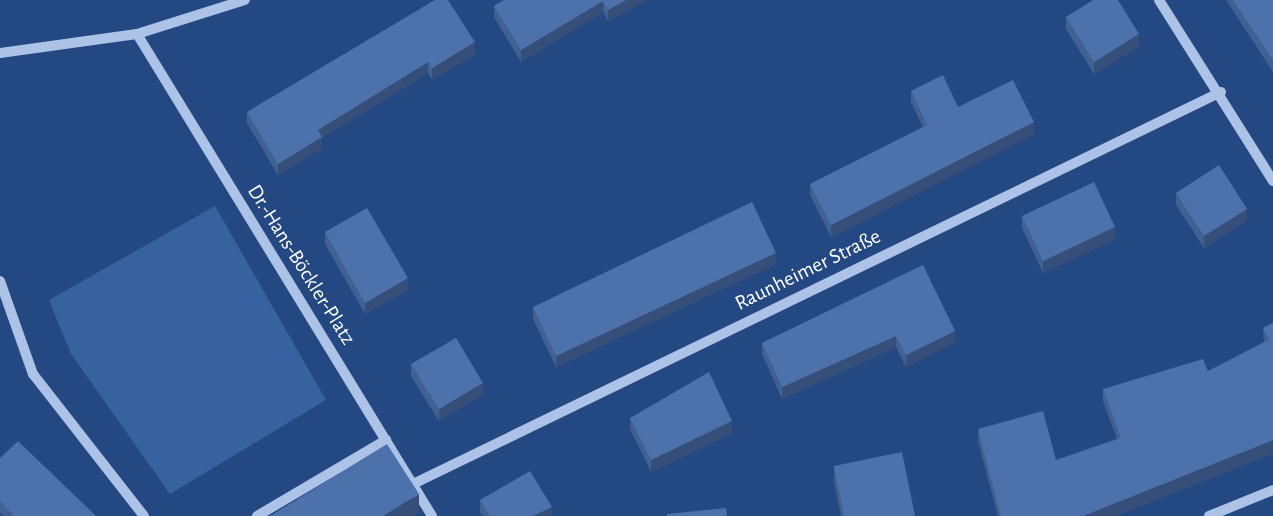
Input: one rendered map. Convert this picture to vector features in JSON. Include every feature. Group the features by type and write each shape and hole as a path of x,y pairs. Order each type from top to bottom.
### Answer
{"street":[{"path":"0,53 137,34 245,0"},
{"path":"1159,0 1221,92 1273,181"},
{"name":"Dr.-Hans-Böckler-Platz","path":"137,34 432,516"},
{"name":"Raunheimer Straße","path":"413,484 1221,92"},
{"path":"0,281 33,374 144,516"},
{"path":"257,516 386,440"},
{"path":"1209,516 1273,490"}],"shaded area":[{"path":"215,206 326,400 170,494 71,354 49,300"}],"building":[{"path":"435,0 448,0 475,42 432,68 428,62 318,130 322,137 278,164 247,112"},
{"path":"504,0 626,0 608,10 603,1 521,50 494,6"},
{"path":"1093,0 1118,0 1139,34 1094,62 1066,17"},
{"path":"1233,0 1273,0 1273,60"},
{"path":"943,75 958,107 1013,80 1034,122 831,225 810,184 927,125 911,91"},
{"path":"1219,165 1247,209 1204,236 1176,193"},
{"path":"1094,182 1115,227 1043,261 1022,216"},
{"path":"752,202 776,253 556,356 533,307"},
{"path":"367,208 408,278 365,303 325,232"},
{"path":"923,265 955,331 906,355 896,336 782,387 762,343"},
{"path":"1273,323 1273,440 1083,516 1001,516 978,429 1043,411 1056,460 1121,438 1103,389 1203,359 1208,371 1269,340 1263,328"},
{"path":"456,338 483,383 439,409 411,364"},
{"path":"709,372 732,421 651,460 630,418"},
{"path":"18,441 96,516 14,516 0,501 0,458"},
{"path":"387,444 419,494 383,516 270,516"},
{"path":"902,452 915,516 844,516 834,466"},
{"path":"530,471 552,507 533,516 490,516 480,500"},
{"path":"726,508 727,516 667,516 667,514"}]}
